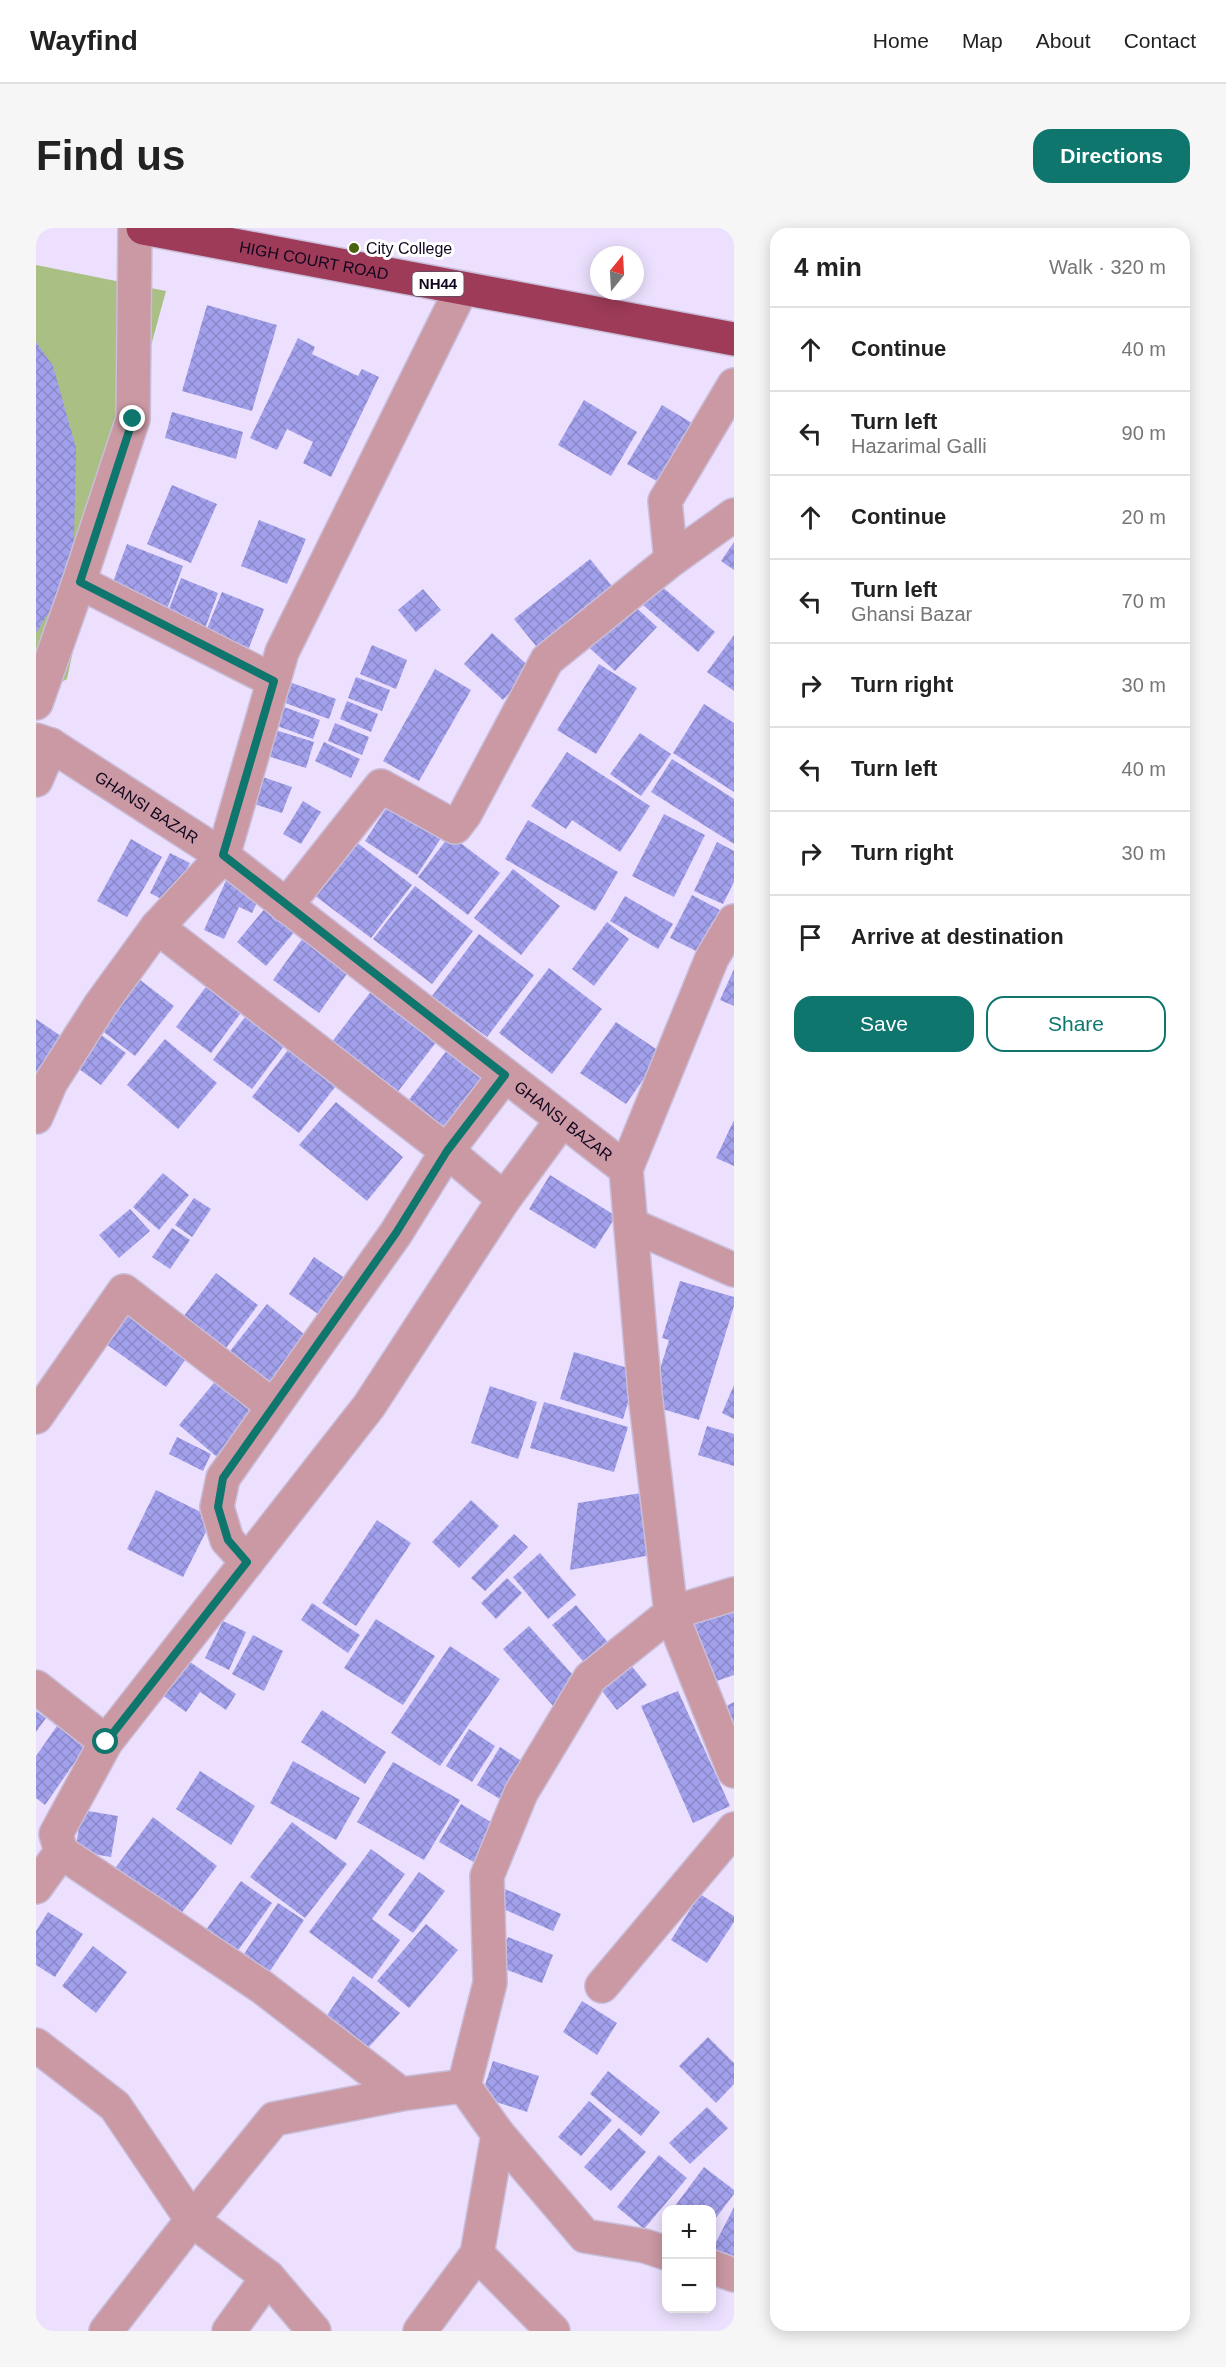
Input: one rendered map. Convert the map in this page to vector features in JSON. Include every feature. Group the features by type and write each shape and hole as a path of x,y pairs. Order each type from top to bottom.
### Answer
{"highway":[{"name":"HIGH COURT ROAD","path":"143,228 734,339"}],"street":[{"path":"36,703 80,582 133,419 135,228"},
{"path":"36,1117 51,1082 101,1004 157,927 223,855 282,652 462,288"},
{"path":"671,560 665,501 734,385"},
{"path":"286,906 381,786 455,827 465,814 547,660 671,560 734,515"},
{"path":"80,582 274,681"},
{"path":"36,780 43,742"},
{"name":"GHANSI BAZAR","path":"43,742 223,855 626,1169"},
{"path":"734,921 712,958 626,1169 645,1394 671,1613 734,1771"},
{"path":"157,927 447,1151 504,1199"},
{"path":"247,1562 228,1540 218,1507 223,1478 396,1233 447,1151 505,1075"},
{"path":"36,1887 51,1836 106,1742 369,1406 504,1199 562,1120"},
{"path":"631,1225 734,1270"},
{"path":"36,1417 124,1291 273,1406"},
{"path":"662,2252 645,2246 585,2235 498,2134 464,2086 490,1983 487,1876 521,1794 590,1678 671,1613 734,1594"},
{"path":"36,1687 106,1742"},
{"path":"602,1986 734,1829"},
{"path":"51,1836 262,1987 401,2094"},
{"path":"36,2045 115,2106 192,2220 268,2277 315,2331"},
{"path":"106,2331 274,2119 401,2094 464,2086"},
{"path":"420,2331 477,2254 498,2134"},
{"path":"477,2254 553,2331"},
{"path":"716,2269 734,2275"},
{"path":"229,2331 268,2277"}],"green space":[{"path":"36,265 166,291 92,561 67,679 36,696"}],"building":[{"path":"207,305 277,325 252,411 182,391"},
{"path":"298,338 315,347 312,354 358,376 362,369 379,377 331,477 303,463 313,442 287,429 277,450 250,438"},
{"path":"36,342 53,366 76,448 74,541 54,604 36,633"},
{"path":"584,400 637,432 611,476 558,445"},
{"path":"662,405 702,429 667,487 627,464"},
{"path":"172,412 243,432 236,459 165,438"},
{"path":"172,485 217,504 191,563 147,544"},
{"path":"259,520 306,539 287,584 241,566"},
{"path":"734,542 734,570 721,561"},
{"path":"127,544 183,566 166,612 110,590"},
{"path":"590,559 616,591 540,651 514,619"},
{"path":"181,578 218,593 203,634 165,619"},
{"path":"653,579 715,632 698,652 636,599"},
{"path":"423,589 441,610 416,632 398,610"},
{"path":"222,592 264,609 249,648 206,631"},
{"path":"627,599 657,627 615,671 584,643"},
{"path":"492,633 532,669 503,700 464,664"},
{"path":"734,635 734,691 707,672"},
{"path":"372,645 407,660 396,689 360,674"},
{"path":"599,664 637,688 596,754 557,730"},
{"path":"435,669 471,690 419,781 383,761"},
{"path":"356,677 390,690 382,711 348,698"},
{"path":"284,680 336,699 329,719 277,700"},
{"path":"347,701 378,714 371,732 340,719"},
{"path":"276,704 320,720 313,739 269,723"},
{"path":"704,704 734,723 734,792 673,753"},
{"path":"335,723 369,737 362,755 328,741"},
{"path":"269,728 314,742 306,768 261,754"},
{"path":"640,733 671,754 641,796 610,774"},
{"path":"324,742 360,759 351,778 315,761"},
{"path":"567,752 650,806 620,852 572,820 566,829 531,806"},
{"path":"672,759 734,799 734,844 651,792"},
{"path":"254,774 292,787 282,813 245,801"},
{"path":"303,801 321,812 301,844 283,834"},
{"path":"391,801 443,835 417,875 365,841"},
{"path":"664,814 705,835 674,897 632,876"},
{"path":"528,820 618,872 595,911 505,859"},
{"path":"450,835 500,873 468,915 418,877"},
{"path":"351,838 412,885 371,938 310,892"},
{"path":"131,839 162,857 127,917 97,901"},
{"path":"717,842 734,851 734,882 723,904 694,891"},
{"path":"170,853 190,863 169,903 150,893"},
{"path":"513,869 560,906 521,955 474,918"},
{"path":"228,876 262,892 252,913 239,907 224,939 204,930"},
{"path":"415,886 473,931 432,984 373,939"},
{"path":"692,895 720,910 698,952 670,938"},
{"path":"625,896 673,924 658,949 610,921"},
{"path":"272,900 301,924 266,966 237,942"},
{"path":"607,922 629,939 594,986 572,969"},
{"path":"308,931 354,964 319,1013 273,980"},
{"path":"479,934 534,975 487,1037 432,996"},
{"path":"549,968 602,1009 552,1074 499,1033"},
{"path":"734,969 734,1006 720,1000"},
{"path":"131,973 174,1006 135,1056 92,1023"},
{"path":"211,980 246,1006 211,1053 176,1027"},
{"path":"376,985 441,1036 396,1094 331,1043"},
{"path":"248,1013 287,1042 252,1089 213,1060"},
{"path":"36,1019 71,1043 36,1092"},
{"path":"616,1022 662,1053 626,1104 580,1073"},
{"path":"97,1032 126,1053 101,1085 72,1064"},
{"path":"165,1039 217,1083 178,1129 127,1085"},
{"path":"451,1045 496,1080 452,1135 408,1101"},
{"path":"291,1046 339,1082 299,1133 252,1097"},
{"path":"336,1102 403,1157 367,1201 299,1145"},
{"path":"734,1120 734,1166 716,1158"},
{"path":"163,1173 189,1195 159,1230 133,1207"},
{"path":"550,1175 616,1216 595,1249 529,1209"},
{"path":"194,1198 211,1209 192,1237 175,1225"},
{"path":"130,1209 150,1231 119,1258 99,1235"},
{"path":"172,1228 190,1240 170,1269 152,1257"},
{"path":"314,1257 355,1285 330,1322 289,1294"},
{"path":"216,1273 258,1305 217,1360 175,1328"},
{"path":"680,1281 734,1297 734,1306 699,1420 649,1405 669,1340 662,1338"},
{"path":"267,1304 315,1343 275,1394 227,1355"},
{"path":"127,1307 190,1353 166,1387 102,1341"},
{"path":"574,1352 638,1371 623,1419 560,1399"},
{"path":"223,1372 267,1410 223,1462 179,1425"},
{"path":"734,1385 734,1419 722,1413"},
{"path":"490,1386 537,1402 518,1459 471,1443"},
{"path":"544,1402 628,1427 614,1472 530,1448"},
{"path":"707,1426 734,1434 734,1466 698,1455"},
{"path":"177,1437 211,1454 203,1471 169,1454"},
{"path":"156,1490 213,1518 183,1577 127,1549"},
{"path":"641,1493 651,1555 570,1570 578,1503"},
{"path":"471,1500 499,1526 459,1568 432,1542"},
{"path":"377,1520 411,1543 356,1626 322,1603"},
{"path":"514,1534 528,1547 485,1591 471,1578"},
{"path":"540,1553 576,1595 548,1619 513,1577"},
{"path":"507,1578 522,1593 496,1619 481,1603"},
{"path":"312,1603 360,1635 348,1653 301,1620"},
{"path":"576,1605 612,1647 588,1667 552,1625"},
{"path":"734,1610 734,1675 708,1684 688,1626"},
{"path":"376,1619 435,1656 403,1705 344,1668"},
{"path":"223,1621 246,1632 229,1670 205,1658"},
{"path":"529,1626 581,1684 554,1707 503,1649"},
{"path":"253,1635 283,1651 264,1691 232,1674"},
{"path":"450,1646 500,1679 440,1766 391,1733"},
{"path":"183,1657 236,1694 226,1710 200,1692 186,1712 158,1692"},
{"path":"625,1658 647,1685 617,1710 595,1682"},
{"path":"678,1691 730,1806 693,1823 641,1706"},
{"path":"734,1702 734,1740 719,1710"},
{"path":"322,1710 386,1752 365,1784 301,1742"},
{"path":"36,1711 46,1718 36,1732"},
{"path":"57,1726 86,1746 45,1805 36,1798 36,1756"},
{"path":"469,1729 495,1746 472,1782 446,1766"},
{"path":"500,1747 531,1767 508,1804 477,1785"},
{"path":"293,1761 360,1798 336,1840 270,1803"},
{"path":"393,1762 460,1800 424,1860 357,1822"},
{"path":"200,1771 255,1806 231,1845 176,1809"},
{"path":"461,1804 499,1827 477,1864 439,1842"},
{"path":"82,1810 118,1816 111,1857 75,1851"},
{"path":"153,1817 217,1866 177,1919 113,1871"},
{"path":"292,1822 347,1864 305,1918 250,1877"},
{"path":"371,1849 405,1874 372,1919 400,1940 372,1979 309,1932"},
{"path":"419,1872 445,1891 413,1933 388,1915"},
{"path":"241,1881 272,1903 229,1963 198,1941"},
{"path":"505,1889 561,1914 553,1931 497,1906"},
{"path":"700,1894 734,1916 734,1922 707,1963 671,1940"},
{"path":"278,1903 304,1920 264,1980 238,1963"},
{"path":"48,1912 83,1934 55,1977 36,1965 36,1931"},
{"path":"426,1924 458,1950 409,2008 377,1981"},
{"path":"508,1937 553,1955 542,1983 497,1966"},
{"path":"93,1946 127,1972 96,2013 62,1986"},
{"path":"353,1976 400,2013 367,2049 326,2017"},
{"path":"582,2001 617,2023 597,2055 563,2032"},
{"path":"708,2037 734,2063 734,2084 716,2103 679,2066"},
{"path":"493,2061 539,2076 527,2112 481,2097"},
{"path":"608,2071 660,2112 641,2136 590,2094"},
{"path":"589,2101 612,2120 581,2156 558,2137"},
{"path":"707,2107 728,2128 690,2164 669,2143"},
{"path":"619,2128 646,2152 611,2191 584,2167"},
{"path":"659,2155 687,2178 644,2229 617,2207"},
{"path":"704,2167 734,2190 734,2194 716,2218 716,2205 676,2205"},
{"path":"734,2207 734,2262 716,2252 716,2242"}],"place":[{"name":"City College","path":"354,248"}],"route":[{"path":"106,1742 247,1562 228,1540 218,1507 223,1478 396,1233 447,1151 505,1075 223,855 274,681 80,582 133,419"}]}
